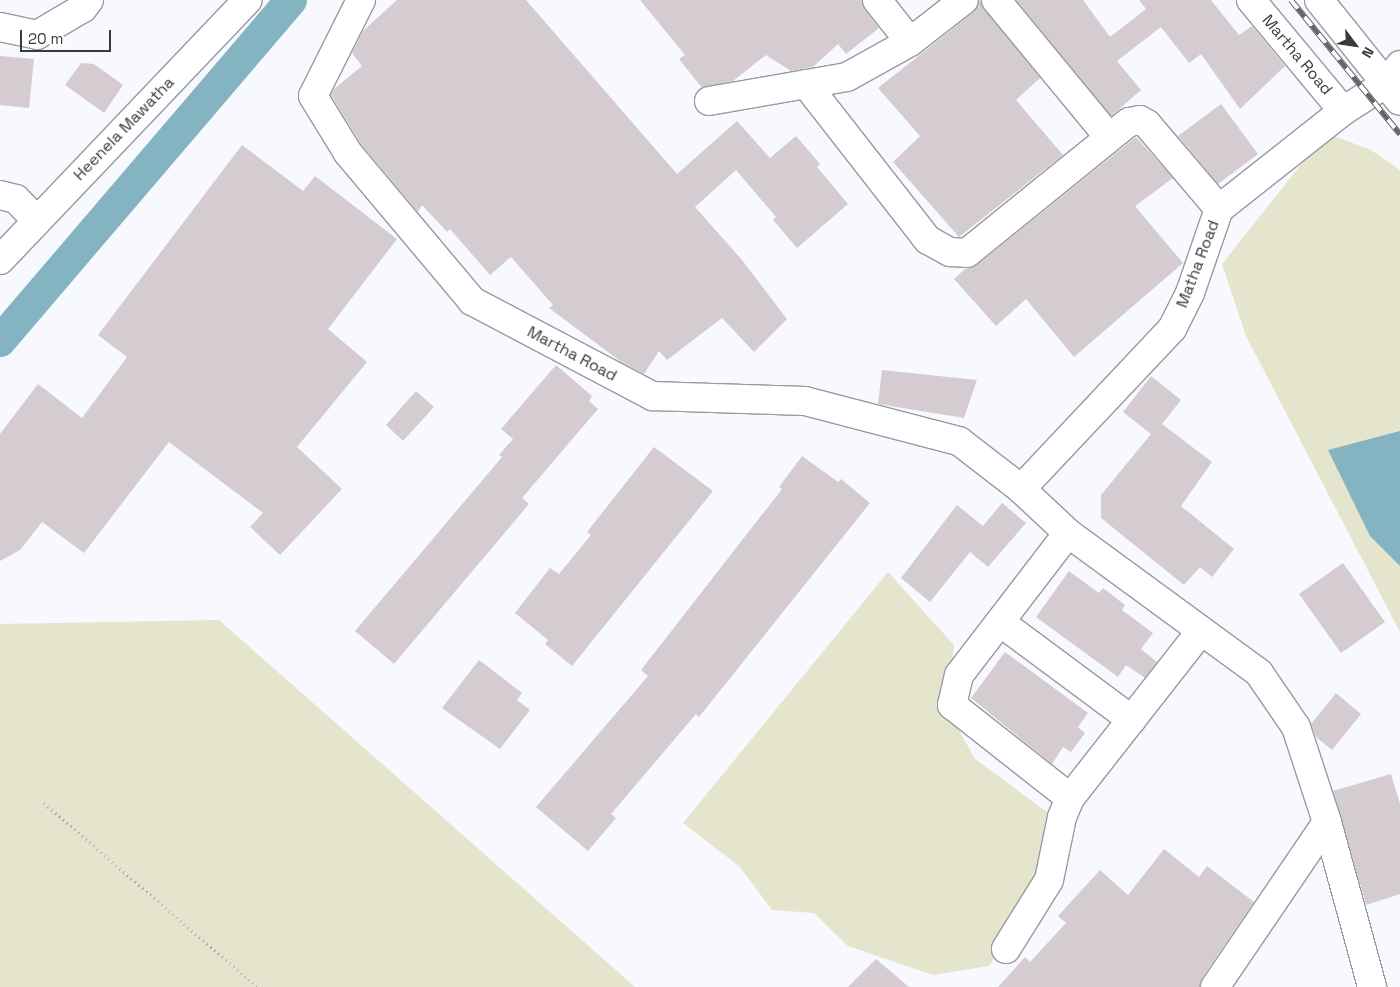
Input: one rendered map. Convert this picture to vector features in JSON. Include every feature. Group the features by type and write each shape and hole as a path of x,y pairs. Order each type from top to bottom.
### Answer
{"street":[{"path":"0,27 37,35 83,8 89,0"},
{"name":"Heenela Mawatha","path":"0,260 36,220 248,0"},
{"name":"Martha Road","path":"361,0 312,96 348,153 472,301 652,396 805,401 959,441 1020,489"},
{"path":"877,0 910,42"},
{"path":"709,102 847,77 910,42 964,0"},
{"path":"996,0 1108,136"},
{"name":"Martha Road","path":"1251,0 1343,111"},
{"path":"1319,0 1396,83"},
{"name":"Matha Road","path":"1020,489 1172,329 1190,292 1219,209 1343,111 1396,83"},
{"path":"806,84 928,240 950,252 967,253 1108,136 1129,122 1140,120 1147,124 1219,209"},
{"path":"0,195 16,199 36,220"},
{"path":"1020,489 1068,533 1259,674 1296,727 1327,822 1372,987"},
{"path":"1068,533 959,675 953,689 952,705 1070,798"},
{"path":"1000,622 1132,720"},
{"path":"1006,950 1049,880 1062,816 1070,798 1201,631"},
{"path":"1215,987 1327,822"}],"path":[{"path":"44,803 257,987"}],"green space":[{"path":"1326,133 1371,150 1400,170 1400,632 1246,336 1222,264"},
{"path":"888,572 954,645 947,709 975,759 1058,820 1041,889 989,966 933,975 848,946 814,913 772,910 740,867 683,823"},
{"path":"219,620 635,987 0,987 0,624"}],"water":[{"path":"1400,431 1400,566 1370,536 1328,450"}],"building":[{"path":"397,0 526,0 677,174 737,121 770,158 796,136 820,164 817,167 848,204 797,248 773,220 776,217 736,170 695,207 742,260 787,319 754,352 722,318 667,360 659,351 644,374 620,361 549,308 553,305 511,257 490,275 450,229 447,232 422,205 418,212 361,144 331,95 334,89 362,66 352,53 363,31"},
{"path":"640,0 862,0 865,10 879,28 846,54 838,44 813,67 791,71 766,55 733,81 702,88 679,59 685,55"},
{"path":"979,0 1040,78 1016,100 1063,155 959,237 893,162 920,136 878,88 974,12"},
{"path":"1016,0 1083,0 1110,37 1146,9 1139,0 1211,0 1239,35 1252,26 1285,66 1240,109 1201,54 1189,63 1161,27 1117,61 1141,90 1111,116"},
{"path":"0,56 34,59 29,108 0,105"},
{"path":"81,63 94,64 123,85 104,113 65,85"},
{"path":"1221,104 1258,154 1218,184 1178,136"},
{"path":"1136,137 1173,178 1135,206 1183,263 1074,357 1026,299 996,326 954,279 965,269 977,265"},
{"path":"242,145 303,191 315,176 397,239 328,329 367,362 297,447 342,489 280,555 250,527 263,513 169,442 84,553 42,522 20,550 0,561 0,434 38,384 82,418 127,357 98,335"},
{"path":"556,365 592,396 589,401 598,409 522,498 529,504 394,664 355,631 502,457 499,455 513,439 501,429"},
{"path":"882,370 977,380 964,418 878,404"},
{"path":"1151,376 1181,400 1162,424 1212,462 1181,506 1234,549 1212,577 1200,567 1184,585 1101,518 1101,495 1151,434 1123,412"},
{"path":"416,391 434,407 403,441 386,425"},
{"path":"654,447 713,491 572,666 545,644 548,640 515,613 550,568 559,574 591,535 587,532"},
{"path":"802,456 838,482 841,479 870,503 699,717 696,714 611,814 616,818 588,851 536,807 648,676 641,670 782,489 779,487"},
{"path":"1002,503 1026,523 988,567 970,552 930,602 901,578 957,505 983,526"},
{"path":"1343,563 1385,622 1341,653 1299,594"},
{"path":"1069,571 1099,593 1103,588 1125,605 1122,610 1153,633 1141,649 1157,662 1145,678 1126,665 1118,677 1036,617"},
{"path":"1005,652 1088,713 1078,727 1085,733 1071,752 1063,747 1052,764 971,698"},
{"path":"479,660 522,693 517,700 530,710 500,749 442,708"},
{"path":"1336,693 1361,714 1332,750 1316,737 1311,724"},
{"path":"1391,774 1400,804 1400,894 1366,905 1333,791"},
{"path":"1164,849 1199,877 1207,866 1254,902 1202,978 1200,987 998,987 1025,957 1030,962 1066,923 1058,916 1100,870 1128,895"},
{"path":"876,959 909,987 848,987"}],"waterway":[{"path":"0,341 291,0"}],"railway":[{"path":"1291,0 1400,134"}]}
